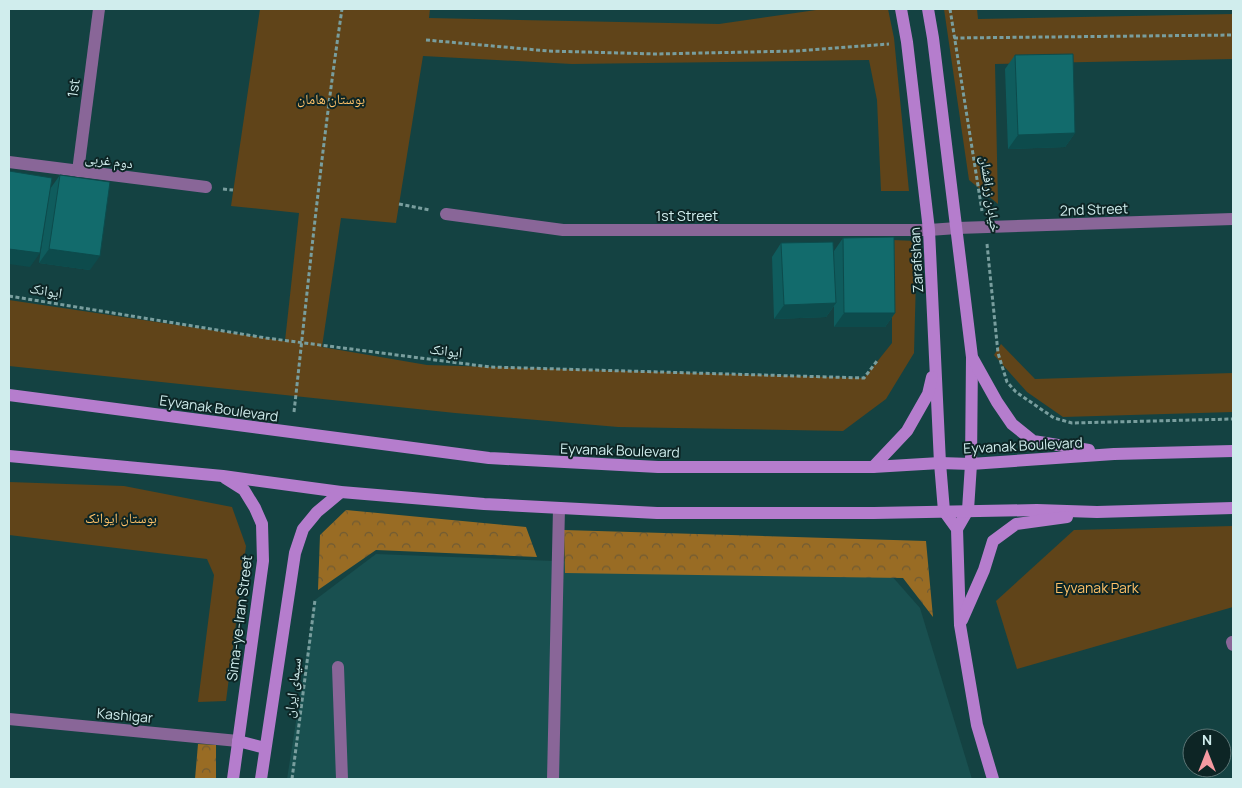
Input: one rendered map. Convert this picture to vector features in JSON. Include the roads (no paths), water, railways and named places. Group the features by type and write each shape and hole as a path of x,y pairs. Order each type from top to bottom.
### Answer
{"main road":[{"name":"Zarafshan","path":"900,9 907,42 930,230 940,463 944,511"},
{"path":"928,9 934,38 972,357 971,464 968,510 957,529 960,625 978,724 993,779"},
{"path":"873,467 907,431 928,394 936,357"},
{"path":"972,357 997,402 1012,424 1033,441 1114,454"},
{"name":"Eyvanak Boulevard","path":"9,395 489,458 658,467 873,467 940,463 971,464 1114,454 1233,451"},
{"path":"9,456 222,476 341,492 484,504 657,513 874,513 968,510 1097,512 1233,508"},
{"name":"Sima-ye-Iran Street","path":"222,476 244,490 262,524 263,537 262,570 233,779"},
{"path":"261,779 296,553 304,529 317,512 341,492"},
{"path":"944,511 957,529"},
{"path":"960,625 984,570 993,541 1016,524 1097,512"},
{"path":"238,741 265,748"}],"street":[{"name":"1st","path":"78,171 99,9"},
{"name":"دوم غربی","path":"9,162 206,187"},
{"name":"1st Street","path":"446,214 563,230 930,230 957,228"},
{"name":"2nd Street","path":"957,228 1233,219"},
{"path":"553,779 559,508"},
{"path":"338,667 342,779"},
{"name":"Kashigar","path":"9,719 238,741"}],"park label":[{"name":"بوستان هامان","path":"331,98"},
{"name":"بوستان ایوانک","path":"121,517"},
{"name":"Eyvanak Park","path":"1097,587"}]}
